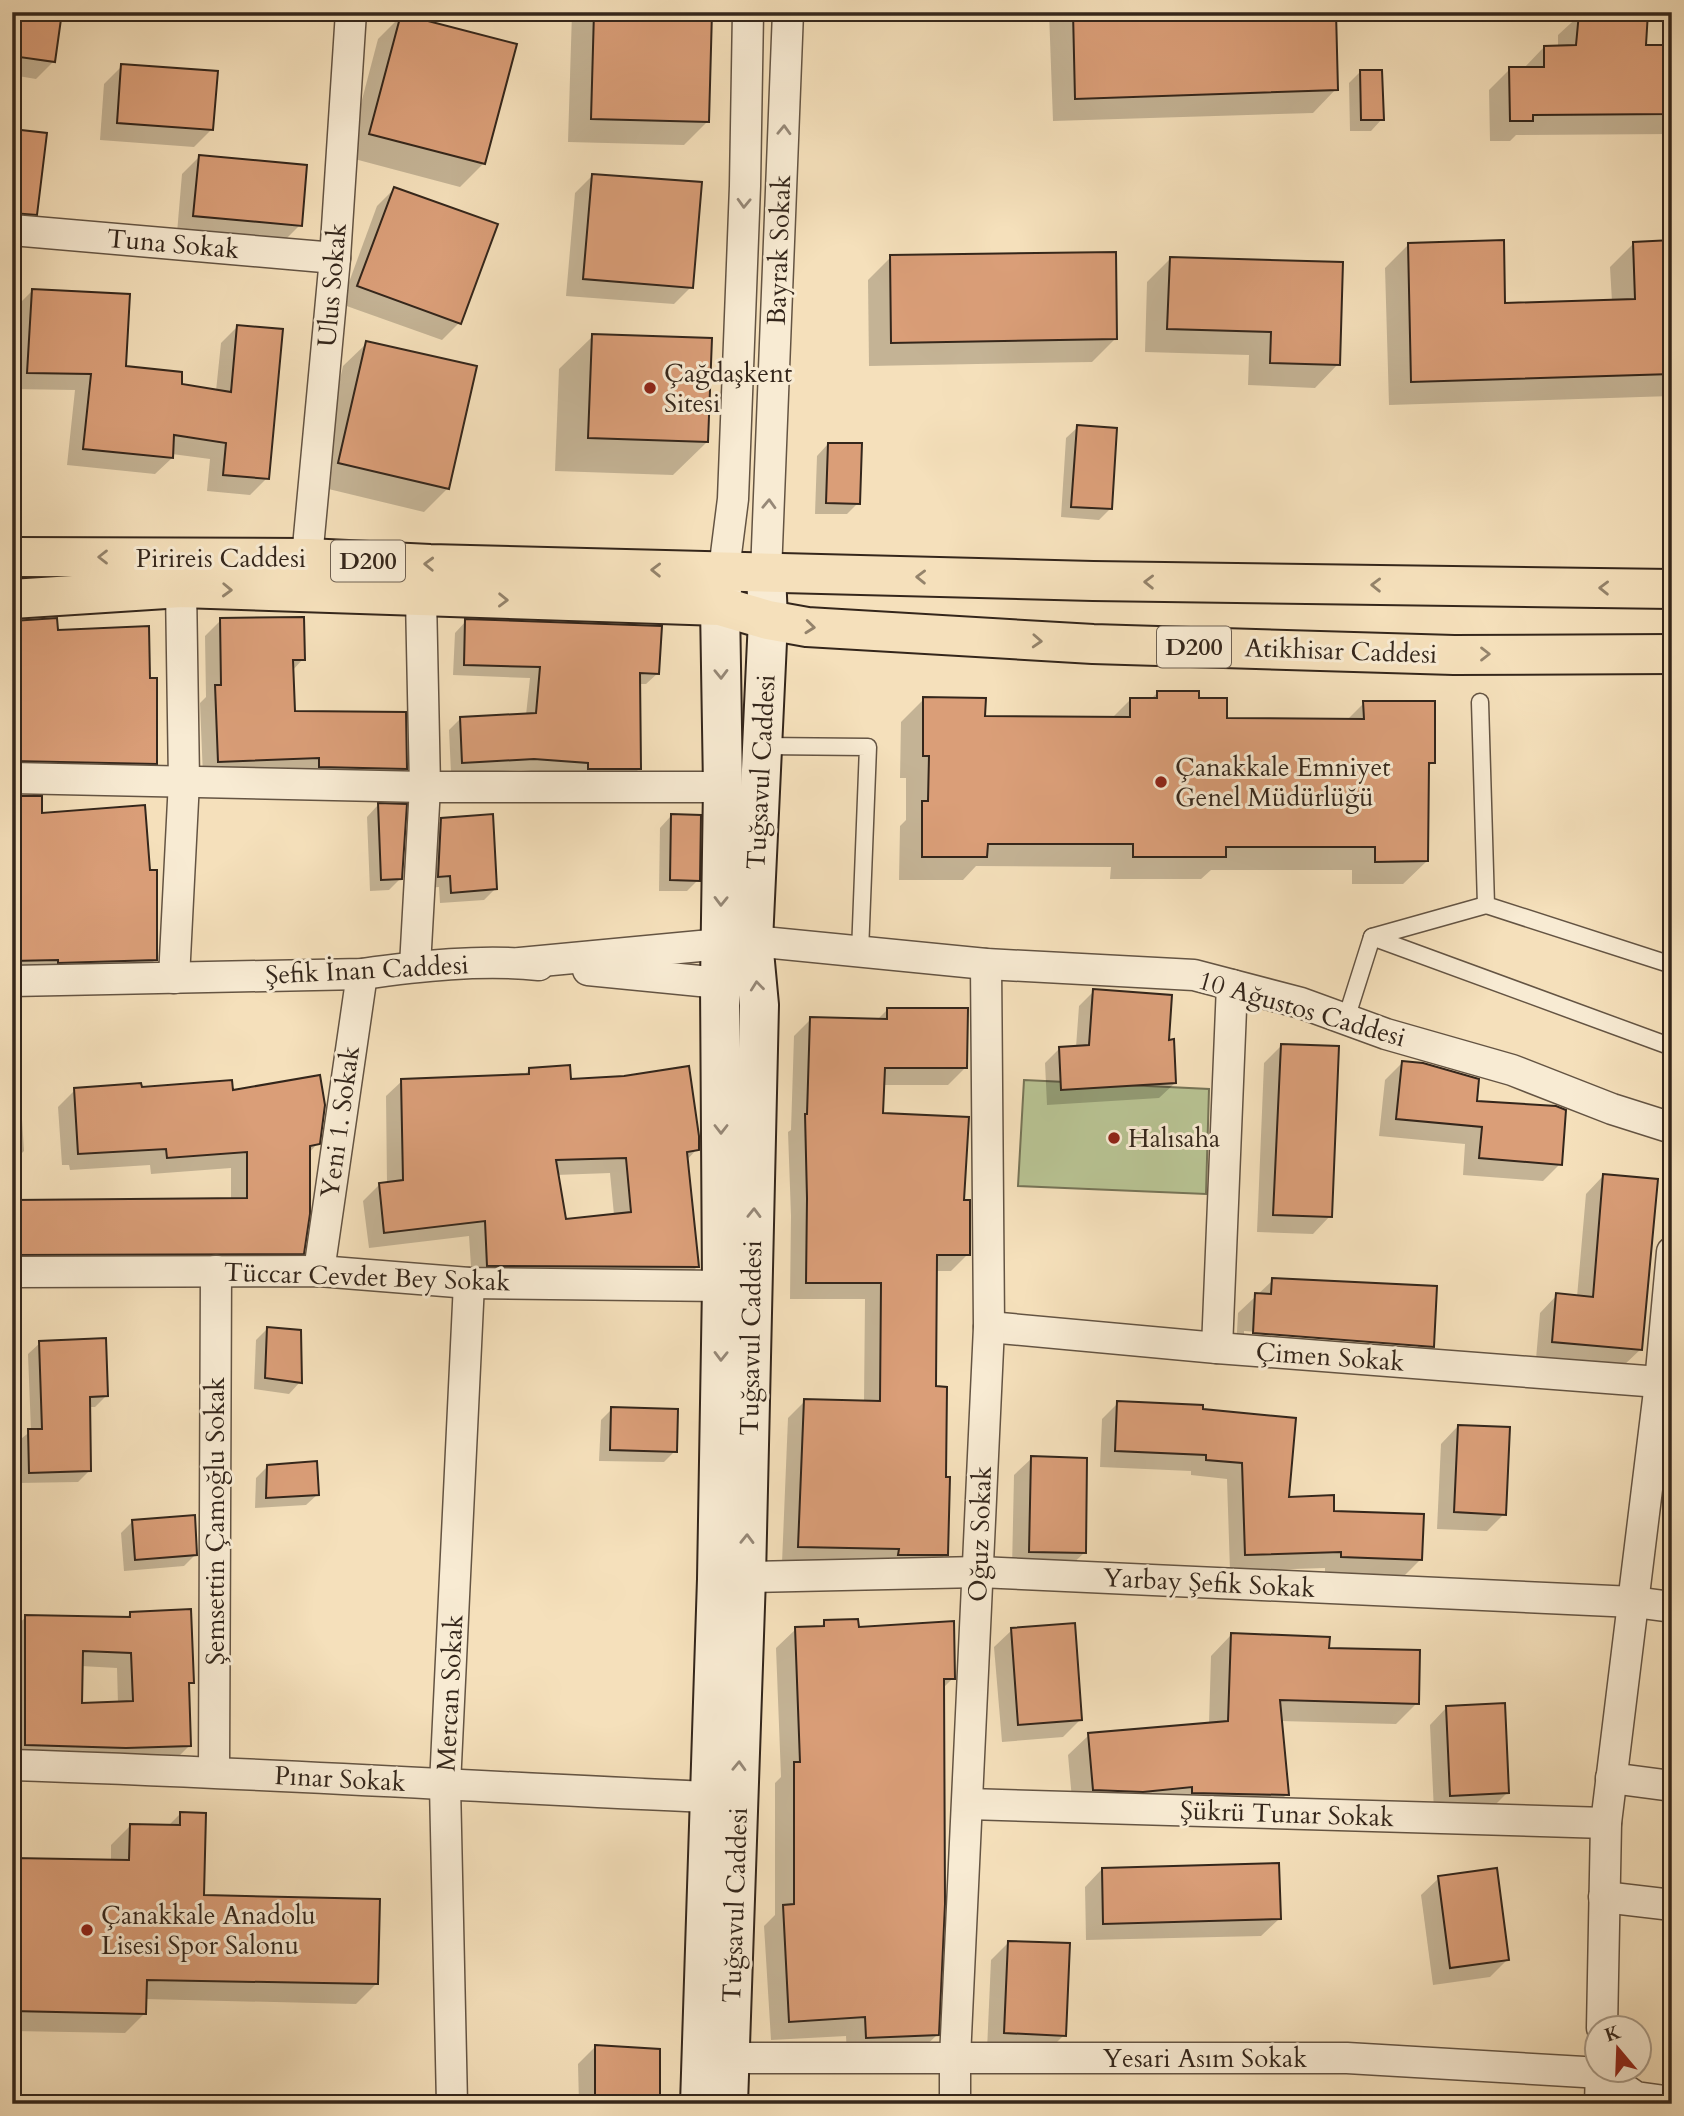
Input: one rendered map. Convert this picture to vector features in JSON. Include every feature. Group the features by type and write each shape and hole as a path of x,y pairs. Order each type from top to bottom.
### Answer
{"highway":[{"name":"Pirireis Caddesi","path":"12,557 307,558 430,564 722,588"},
{"name":"D200","path":"722,588 766,573 1093,581 1672,589"},
{"name":"Pirireis Caddesi","path":"12,599 181,589 421,598 722,588"},
{"name":"Atikhisar Caddesi","path":"722,588 768,621 807,627 1093,644 1454,654 1672,654"}],"main road":[{"name":"Tuğsavul Caddesi","path":"728,2104 746,1577 759,1005 736,943 763,746 768,621 766,573"},
{"path":"700,2104 722,1286 720,983 736,943 723,786 722,588"}],"street":[{"name":"Ulus Sokak","path":"307,558 335,258 351,12"},
{"name":"Bayrak Sokak","path":"722,588 733,499 745,186 748,12"},
{"name":"Bayrak Sokak","path":"766,573 788,12"},
{"name":"Tuna Sokak","path":"12,230 335,258"},
{"path":"174,978 184,781 181,589"},
{"path":"415,966 425,787 421,598"},
{"path":"12,778 425,787 723,786"},
{"name":"10 Ağustos Caddesi","path":"520,963 736,943 986,964 1194,975 1301,1003 1386,1034 1512,1070 1612,1109 1672,1128"},
{"name":"Şefik İnan Caddesi","path":"12,981 362,974 415,966 520,963 720,983"},
{"name":"Oğuz Sokak","path":"955,2104 989,1327 986,964"},
{"name":"Yeni 1. Sokak","path":"319,1271 362,974"},
{"path":"1217,1348 1232,985"},
{"path":"1602,2014 1606,1823 1634,1602 1666,1383 1672,1252"},
{"name":"Şemsettin Çamoğlu Sokak","path":"214,1771 216,1271"},
{"name":"Tüccar Cevdet Bey Sokak","path":"12,1272 319,1271 469,1283 722,1286"},
{"name":"Mercan Sokak","path":"452,2104 445,1785 469,1283"},
{"name":"Çimen Sokak","path":"989,1327 1217,1348 1666,1383"},
{"name":"Yarbay Şefik Sokak","path":"746,1577 979,1572 1634,1602 1672,1607"},
{"name":"Pınar Sokak","path":"12,1765 214,1771 710,1797"},
{"path":"1611,1777 1672,1786"},
{"name":"Şükrü Tunar Sokak","path":"968,1804 1606,1823"},
{"path":"1604,1897 1672,1905"},
{"name":"Yesari Asım Sokak","path":"730,2058 1347,2058 1582,2070"},
{"path":"1600,2104 1601,2084"},
{"path":"1618,2084 1636,2097 1672,2102"}],"lane":[{"path":"1480,702 1486,905"},
{"path":"763,746 868,747 859,952"},
{"path":"1372,937 1486,905 1672,965"},
{"path":"1346,1019 1372,937"},
{"path":"1372,937 1672,1047"}],"green space":[{"name":"Halısaha","path":"1024,1080 1209,1089 1206,1194 1018,1186"}],"building":[{"path":"12,12 62,12 55,62 12,56"},
{"path":"594,12 712,12 709,122 591,119"},
{"path":"1073,12 1336,12 1338,90 1075,99"},
{"path":"1648,12 1646,45 1672,45 1672,114 1533,115 1533,121 1510,121 1509,67 1544,67 1544,46 1576,45 1579,13"},
{"path":"401,14 517,44 485,164 369,134"},
{"path":"121,64 218,71 213,130 117,123"},
{"path":"1360,70 1382,70 1384,120 1361,120"},
{"path":"12,129 47,133 37,215 12,213"},
{"path":"199,155 307,165 302,226 193,216"},
{"path":"592,174 702,182 693,288 583,279"},
{"path":"394,187 498,224 461,324 357,286"},
{"path":"1504,240 1505,303 1635,299 1633,242 1672,240 1672,374 1411,382 1408,243"},
{"path":"1116,252 1117,339 891,343 890,255"},
{"path":"1170,257 1343,262 1340,365 1270,363 1271,332 1167,329"},
{"path":"32,289 130,294 126,366 182,372 182,384 231,392 237,325 283,329 269,479 223,475 226,443 174,435 173,458 83,449 91,374 27,373"},
{"name":"Çağdaşkent Sitesi","path":"592,334 712,338 708,442 588,438"},
{"path":"366,341 477,366 449,489 338,463"},
{"path":"1077,425 1117,428 1112,509 1071,507"},
{"path":"828,443 862,443 860,504 826,503"},
{"path":"304,617 305,660 293,660 295,711 406,712 407,769 319,767 319,758 218,762 215,685 221,685 220,618"},
{"path":"57,618 58,630 149,626 150,678 157,678 157,764 12,761 12,621"},
{"path":"465,619 662,626 659,674 640,673 641,769 588,769 588,763 534,759 462,763 460,717 536,713 540,667 464,665"},
{"name":"Çanakkale Emniyet Genel Müdürlüğü","path":"1157,691 1199,691 1199,698 1227,698 1227,718 1364,719 1363,701 1435,701 1435,763 1429,763 1428,861 1375,862 1375,847 1226,847 1226,857 1133,857 1133,844 988,844 987,857 922,857 922,801 928,801 929,756 923,756 923,697 986,698 985,716 1130,717 1130,698 1157,698"},
{"path":"12,796 42,796 42,813 145,805 150,870 157,870 157,960 58,963 58,960 12,961"},
{"path":"378,803 407,804 402,879 381,880"},
{"path":"493,814 497,889 451,893 450,876 438,877 441,818"},
{"path":"671,814 701,815 700,881 670,880"},
{"path":"1093,989 1172,995 1169,1040 1174,1039 1176,1083 1061,1090 1059,1047 1089,1045"},
{"path":"887,1008 968,1008 967,1068 885,1068 883,1113 969,1117 964,1200 970,1200 970,1255 937,1255 936,1386 947,1387 946,1477 950,1477 948,1555 898,1555 899,1549 798,1547 804,1399 880,1401 881,1283 806,1283 805,1114 810,1017 887,1019"},
{"path":"1281,1044 1339,1046 1332,1217 1273,1215"},
{"path":"1402,1061 1423,1063 1479,1079 1477,1101 1556,1106 1566,1110 1562,1165 1479,1158 1482,1127 1396,1119"},
{"path":"570,1065 571,1079 624,1076 689,1066 699,1136 699,1150 687,1152 699,1267 487,1266 485,1221 384,1233 379,1183 403,1180 401,1079 529,1074 529,1068","holes":["626,1158 631,1212 566,1219 556,1160"]},
{"path":"320,1075 325,1105 320,1144 310,1146 310,1214 304,1254 12,1255 12,1200 247,1198 247,1152 167,1158 166,1149 78,1154 74,1088 141,1083 142,1087 232,1080 233,1090"},
{"path":"1603,1174 1658,1179 1642,1350 1552,1342 1556,1293 1593,1297"},
{"path":"1272,1278 1437,1286 1434,1347 1253,1333 1255,1293 1271,1294"},
{"path":"267,1327 301,1330 302,1383 265,1378"},
{"path":"106,1338 108,1396 90,1397 91,1471 29,1473 28,1429 42,1429 39,1341"},
{"path":"1117,1401 1203,1405 1203,1409 1296,1418 1289,1497 1334,1495 1334,1511 1424,1514 1422,1560 1341,1557 1341,1552 1245,1555 1242,1463 1206,1460 1206,1455 1115,1451"},
{"path":"611,1407 678,1409 677,1452 610,1450"},
{"path":"1458,1425 1510,1427 1506,1515 1454,1512"},
{"path":"1031,1456 1087,1458 1086,1553 1029,1552"},
{"path":"317,1461 319,1495 266,1498 267,1465"},
{"path":"195,1515 197,1555 135,1560 132,1520"},
{"path":"191,1609 194,1683 189,1683 191,1746 126,1748 25,1745 25,1615 130,1617 130,1612","holes":["83,1651 131,1653 133,1701 82,1703"]},
{"path":"858,1619 859,1627 954,1621 955,1679 944,1679 945,1904 939,2035 866,2038 865,2017 789,2022 783,1905 794,1904 794,1762 800,1762 795,1627 824,1626 824,1620"},
{"path":"1075,1623 1082,1720 1018,1725 1011,1628"},
{"path":"1231,1633 1330,1637 1329,1648 1420,1650 1419,1704 1280,1700 1289,1795 1192,1793 1192,1787 1143,1792 1093,1790 1088,1733 1228,1721"},
{"path":"1505,1703 1509,1793 1450,1796 1446,1706"},
{"path":"180,1812 206,1813 204,1895 380,1899 378,1984 147,1980 146,2014 12,2011 14,1858 129,1860 130,1824 180,1825"},
{"path":"1279,1863 1281,1919 1103,1924 1102,1868"},
{"path":"1497,1868 1509,1960 1450,1968 1438,1876"},
{"path":"1008,1941 1070,1943 1066,2036 1004,2033"},
{"path":"595,2045 660,2049 660,2104 595,2104"}],"place":[{"name":"Çağdaşkent Sitesi","path":"650,388"},
{"name":"Çanakkale Emniyet Genel Müdürlüğü","path":"1161,782"},
{"name":"Halısaha","path":"1114,1138"},
{"name":"Çanakkale Anadolu Lisesi Spor Salonu","path":"87,1930"}]}
